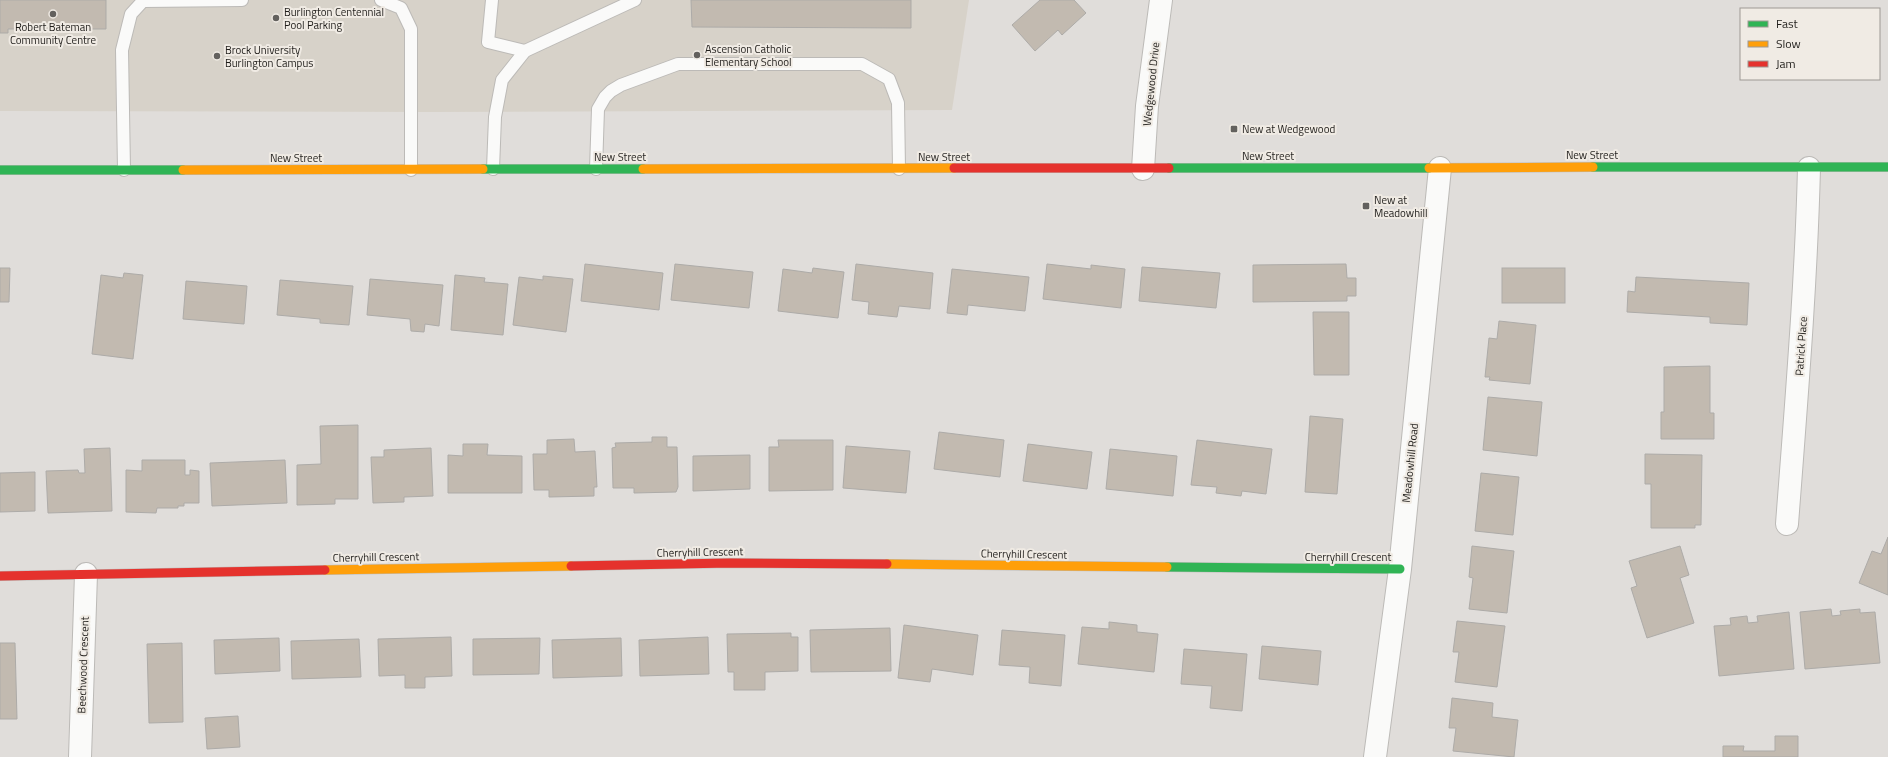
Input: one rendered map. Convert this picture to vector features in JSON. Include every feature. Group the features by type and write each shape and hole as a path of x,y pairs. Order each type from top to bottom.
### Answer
{"main road":[{"name":"New Street","path":"0,170 1888,167"},
{"name":"Cherryhill Crescent","path":"0,576 730,563 1400,569"}],"street":[{"name":"Wedgewood Drive","path":"1143,169 1147,106 1161,0"},
{"name":"Meadowhill Road","path":"1376,757 1400,569 1440,168"},
{"name":"Patrick Place","path":"1787,524 1801,352 1808,230 1809,168"},
{"name":"Beechwood Crescent","path":"80,757 86,574"}],"lane":[{"path":"124,170 122,50 131,14 143,1 242,0"},
{"path":"381,0 402,8 411,29 411,170"},
{"path":"492,0 488,42 524,50"},
{"path":"493,169 494,117 502,80 524,50 635,0"},
{"path":"596,169 598,109 611,90 678,64 862,64 889,80 898,103 899,168"}],"shaded area":[{"path":"0,0 969,0 952,110 428,112 0,111"}],"building":[{"name":"Robert Bateman Community Centre","path":"0,0 106,0 106,29 8,29 8,33 0,33"},
{"path":"691,0 911,0 911,28 692,27"},
{"path":"1040,0 1074,0 1086,13 1062,35 1058,30 1035,51 1012,25"},
{"path":"585,264 663,273 659,310 581,301"},
{"path":"675,264 753,272 749,308 671,300"},
{"path":"856,264 933,273 930,309 899,306 897,317 868,314 869,302 852,300"},
{"path":"1047,264 1091,269 1091,265 1125,269 1121,308 1043,299"},
{"path":"1346,264 1347,278 1356,278 1356,296 1347,296 1347,301 1253,302 1253,265"},
{"path":"1142,267 1220,273 1216,308 1139,301"},
{"path":"0,268 10,268 9,302 0,302"},
{"path":"813,268 844,272 838,318 778,311 783,269 812,273"},
{"path":"1502,268 1565,268 1565,303 1502,303"},
{"path":"952,269 1029,277 1025,311 968,305 967,315 947,313"},
{"path":"124,273 143,275 133,359 92,354 101,275 123,278"},
{"path":"455,275 485,278 484,282 508,284 503,335 451,330"},
{"path":"543,276 573,279 566,332 513,325 519,277 543,280"},
{"path":"1636,277 1749,283 1747,325 1710,323 1710,317 1627,312 1628,291 1635,292"},
{"path":"370,279 443,285 439,326 425,324 424,332 411,331 410,319 367,315"},
{"path":"280,280 353,286 349,325 320,323 320,319 277,315"},
{"path":"186,281 247,286 244,324 183,319"},
{"path":"1313,312 1349,312 1349,375 1314,375"},
{"path":"1499,321 1536,325 1530,384 1489,380 1490,377 1485,377 1489,338 1497,339"},
{"path":"1710,366 1710,413 1714,413 1714,439 1661,439 1661,412 1664,412 1664,367"},
{"path":"1488,397 1542,402 1537,456 1483,450"},
{"path":"1310,416 1343,419 1337,494 1305,492"},
{"path":"358,425 358,499 335,499 335,504 297,505 297,465 321,464 320,426"},
{"path":"939,432 1004,440 1000,477 934,469"},
{"path":"652,437 667,437 667,447 677,447 678,487 676,492 634,493 634,488 613,488 612,448 616,447 615,443 652,442"},
{"path":"574,439 575,452 595,451 597,487 594,487 594,496 549,497 549,490 534,490 533,454 547,454 547,440"},
{"path":"778,440 833,440 833,490 769,491 769,447 779,447"},
{"path":"1197,440 1272,449 1266,494 1242,491 1241,496 1216,493 1217,487 1191,485"},
{"path":"463,444 488,444 487,455 522,456 522,493 448,493 448,455 463,456"},
{"path":"1028,444 1092,452 1087,489 1023,481"},
{"path":"846,446 910,451 906,493 843,488"},
{"path":"110,448 112,511 48,513 46,471 78,470 79,473 85,473 84,449"},
{"path":"431,448 433,496 404,497 404,502 373,503 371,457 384,457 384,450"},
{"path":"1110,449 1177,456 1173,496 1106,489"},
{"path":"1645,454 1702,455 1701,525 1695,525 1695,528 1651,528 1651,484 1645,484"},
{"path":"750,455 750,489 693,491 693,456"},
{"path":"142,460 185,460 185,475 190,475 190,470 199,471 199,503 184,503 184,506 178,506 178,508 157,508 156,513 126,512 126,470 142,471"},
{"path":"285,460 287,503 212,506 210,463"},
{"path":"35,472 35,511 0,512 0,473"},
{"path":"1481,473 1519,477 1513,535 1475,531"},
{"path":"1888,537 1888,595 1859,583 1872,551 1881,554"},
{"path":"1472,546 1514,551 1507,613 1469,609 1473,578 1469,577"},
{"path":"1680,546 1689,575 1680,578 1694,623 1647,638 1631,588 1637,586 1629,561"},
{"path":"1831,609 1832,616 1841,615 1840,611 1860,609 1860,613 1875,612 1880,663 1805,669 1800,612"},
{"path":"1789,612 1794,669 1719,676 1714,626 1731,625 1730,618 1747,616 1748,623 1758,622 1757,616"},
{"path":"1457,621 1505,626 1497,687 1455,682 1459,652 1453,652"},
{"path":"1109,622 1137,625 1137,632 1158,634 1154,672 1078,664 1082,627 1109,629"},
{"path":"904,625 978,635 973,675 932,669 930,682 898,678"},
{"path":"890,628 891,671 811,672 810,630"},
{"path":"1002,630 1065,635 1061,686 1029,683 1030,667 999,665"},
{"path":"791,633 791,637 798,637 798,671 765,672 765,690 734,690 734,672 728,672 727,634"},
{"path":"451,637 452,676 425,677 425,688 405,688 405,675 379,676 378,639"},
{"path":"708,637 709,674 640,676 639,640"},
{"path":"279,638 280,671 215,674 214,640"},
{"path":"540,638 539,674 473,675 473,639"},
{"path":"621,638 622,676 553,678 552,640"},
{"path":"359,639 361,677 292,679 291,641"},
{"path":"0,643 15,643 17,719 0,719"},
{"path":"182,643 183,722 149,723 147,644"},
{"path":"1262,646 1321,651 1318,685 1259,679"},
{"path":"1184,649 1247,654 1242,711 1210,708 1212,686 1181,684"},
{"path":"1452,698 1493,703 1492,717 1518,720 1514,757 1453,751 1456,728 1449,728"},
{"path":"238,716 240,747 207,749 205,718"},
{"path":"1775,736 1798,736 1798,757 1723,757 1723,746 1744,746 1743,751 1775,751"}],"traffic: fast":[{"path":"1593,167 1888,167"},
{"path":"1169,168 1429,168"},
{"path":"483,169 643,169"},
{"path":"0,170 183,170"},
{"path":"1167,567 1400,569"}],"traffic: slow":[{"path":"1429,168 1593,167"},
{"path":"643,169 954,168"},
{"path":"183,170 483,169"},
{"path":"887,564 1167,567"},
{"path":"325,570 571,566"}],"traffic: jam":[{"path":"954,168 1169,168"},
{"path":"571,566 730,563 887,564"},
{"path":"0,576 325,570"}],"place":[{"name":"Robert Bateman Community Centre","path":"53,14"},
{"name":"Burlington Centennial Pool Parking","path":"276,18"},
{"name":"Ascension Catholic Elementary School","path":"697,55"},
{"name":"Brock University Burlington Campus","path":"217,56"},
{"name":"New at Wedgewood","path":"1234,129"},
{"name":"New at Meadowhill","path":"1366,206"}]}
